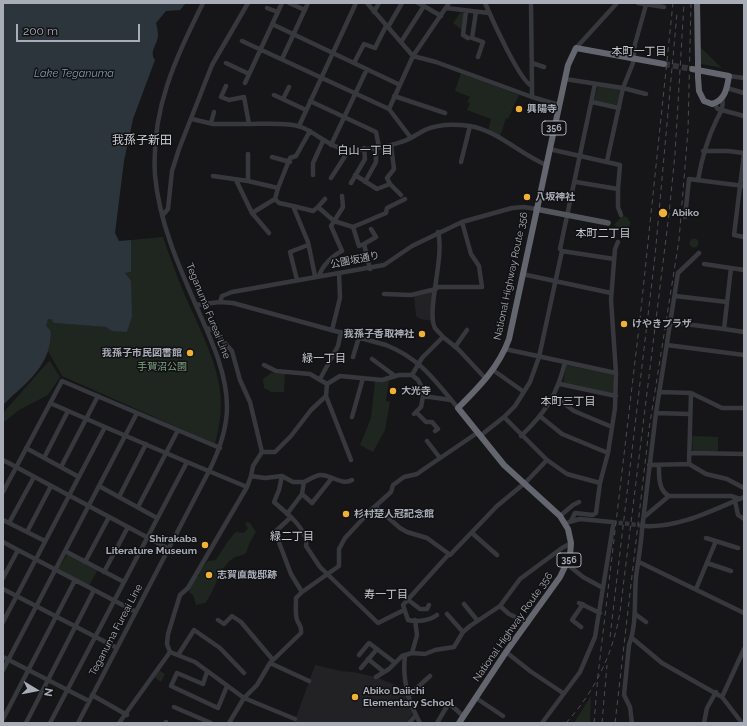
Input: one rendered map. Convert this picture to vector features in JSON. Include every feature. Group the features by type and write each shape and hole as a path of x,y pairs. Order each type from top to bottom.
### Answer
{"highway":[{"path":"692,69 729,76 727,88 722,98 714,104 708,103 702,98 699,91 698,77 698,62 697,3"},
{"path":"576,48 664,64"},
{"name":"National Highway Route 356","path":"459,723 506,652 528,623 567,564 570,556 571,543 569,523 523,484 479,435 458,408 494,370 505,350 569,59 576,48"}],"main road":[{"path":"536,209 608,223"}],"street":[{"name":"Teganuma Fureai Line","path":"78,723 209,471 220,448 226,416 226,393 218,359 168,237 156,185 155,158 159,112 171,71 203,3"},
{"path":"162,216 168,209 175,160 212,65 248,3"},
{"path":"245,83 282,3"},
{"path":"290,3 304,10"},
{"path":"282,59 308,3"},
{"path":"299,126 356,3"},
{"path":"367,3 414,56 436,62 532,97 559,105"},
{"path":"374,12 379,3"},
{"path":"354,63 364,44 375,48 402,3"},
{"path":"418,3 441,16"},
{"path":"389,109 414,56 449,3"},
{"path":"485,3 523,79 532,86"},
{"path":"532,3 532,97"},
{"path":"576,48 617,3"},
{"path":"638,3 664,8"},
{"path":"607,161 623,88 633,63 633,58 650,5"},
{"path":"401,42 424,6"},
{"path":"267,8 278,12"},
{"path":"446,8 489,13"},
{"path":"466,11 463,35 468,38"},
{"path":"476,12 472,38 483,42 478,57"},
{"path":"272,24 400,85"},
{"path":"242,41 389,109 411,138"},
{"path":"226,63 249,74"},
{"path":"532,63 544,67"},
{"path":"331,145 367,69"},
{"path":"729,76 744,78"},
{"path":"565,79 623,88 646,94"},
{"path":"229,723 244,698 256,685 271,661 302,633 301,626 297,620 296,598 302,592 339,566 339,549 345,538 391,492 394,485 399,480 404,477 417,474 440,458 479,435 504,417 524,392 539,357 562,251 560,249 567,215 576,182 596,84"},
{"path":"226,86 221,97 229,100 244,96 249,124"},
{"path":"283,99 289,87"},
{"path":"727,88 744,93"},
{"path":"274,95 306,110"},
{"path":"394,96 445,113"},
{"path":"698,180 703,151 708,137 722,110 722,98"},
{"path":"310,101 376,132 378,147 376,162 365,182"},
{"path":"592,102 618,108"},
{"path":"714,104 718,109 744,116"},
{"path":"211,123 214,112"},
{"path":"192,119 211,123 299,126 310,131 331,145 349,150 391,145 411,138 434,127 457,125 470,126 508,143 534,160 546,165"},
{"path":"461,162 470,126"},
{"path":"252,213 275,199 278,188 290,162 290,158 296,156 310,131"},
{"path":"313,174 314,163 323,141"},
{"path":"391,145 394,168 387,178 390,184 401,195"},
{"path":"351,183 365,159 364,148"},
{"path":"549,149 620,165 618,207 621,215"},
{"path":"331,178 349,150"},
{"path":"703,151 728,151 744,153 742,186 734,236 744,237"},
{"path":"248,154 248,181"},
{"path":"272,157 290,162"},
{"path":"355,175 376,189 390,184"},
{"path":"213,176 248,181 278,188"},
{"path":"685,217 689,179 742,186"},
{"path":"236,180 252,213 269,233"},
{"path":"576,182 618,189"},
{"path":"317,276 321,270 342,251 331,226 343,207 342,196"},
{"path":"275,199 279,203 313,211 325,199"},
{"path":"318,207 334,221 353,227 386,213 387,208 405,199"},
{"path":"293,206 308,245 317,276"},
{"name":"公園坂通り","path":"220,302 222,296 232,292 384,265 412,246 438,232 462,222 512,208 524,207 536,209"},
{"path":"384,294 411,296 436,288 482,287 479,266 471,254 462,222"},
{"path":"353,227 359,246 376,237 371,229"},
{"path":"438,232 440,260 436,288 435,328 455,346 486,379"},
{"path":"569,523 575,513 593,515 596,513 600,483 608,453 616,396 611,293 615,248 618,242"},
{"path":"364,244 370,268"},
{"path":"297,280 290,252 308,245"},
{"path":"562,251 614,259"},
{"path":"632,723 630,707 624,695 629,645 632,638 635,614 638,562 656,413 679,271 699,253"},
{"path":"704,264 744,270"},
{"path":"724,329 731,268"},
{"path":"332,330 340,298 339,273"},
{"path":"522,274 611,293"},
{"path":"675,296 727,302"},
{"path":"196,305 220,302 233,303 392,347 419,363 433,376 458,408"},
{"path":"670,322 744,332"},
{"path":"206,328 213,330 232,351 240,380 250,402 262,452 253,466 247,487 238,506 216,539 190,585 180,595 167,640 168,649 170,652 195,662 244,698 295,719"},
{"path":"455,346 467,330"},
{"path":"320,379 338,346 341,332"},
{"path":"353,357 360,337"},
{"path":"412,375 422,358 444,337"},
{"path":"667,345 744,355"},
{"path":"505,350 616,373"},
{"path":"372,359 395,376"},
{"path":"521,436 541,417 554,396 560,384 564,362"},
{"path":"264,365 278,371 310,374 327,384"},
{"path":"494,370 524,392"},
{"path":"327,384 340,376 388,380 395,376 412,375 418,380 424,391 421,407 415,413 426,422 432,422 438,429"},
{"path":"352,417 363,378"},
{"path":"3,492 5,484 16,467 62,380 220,448"},
{"path":"327,384 326,396 351,460"},
{"path":"560,384 616,396"},
{"path":"660,392 691,393 722,408 744,408"},
{"path":"689,464 691,393"},
{"path":"61,467 98,396"},
{"path":"262,452 275,452 291,436 311,410 326,396"},
{"path":"423,396 452,400"},
{"path":"554,396 574,411 612,427"},
{"path":"50,403 247,487"},
{"path":"44,458 68,411"},
{"path":"3,670 137,413"},
{"path":"656,413 690,414"},
{"path":"504,417 521,436 547,460 567,474 600,483"},
{"path":"541,417 562,434 608,453"},
{"path":"3,622 105,427"},
{"path":"138,507 178,430"},
{"path":"427,441 440,458"},
{"path":"119,497 146,444"},
{"path":"26,448 79,477"},
{"path":"690,453 744,454"},
{"path":"3,460 168,549"},
{"path":"437,615 433,618 408,620 403,605 449,554 450,556 497,506 523,484 547,460"},
{"path":"50,723 187,462"},
{"path":"649,465 689,464 706,474 727,480 744,488"},
{"path":"659,465 659,478 662,488 669,496"},
{"path":"251,476 265,478 282,476 293,482 304,482 320,475 341,481 349,482 352,480"},
{"path":"282,476 279,490 274,502 299,525 306,542 306,546 320,566 378,623 404,610"},
{"path":"9,523 34,477"},
{"path":"302,494 312,503 332,478"},
{"path":"302,592 291,574 275,532 289,515 302,494 304,482"},
{"path":"27,532 51,486"},
{"path":"99,486 157,518"},
{"path":"644,521 669,496 731,496 740,499"},
{"path":"644,521 659,526 676,523 740,499"},
{"path":"740,499 738,515 744,519"},
{"path":"560,516 573,504 579,502"},
{"path":"376,506 400,528 407,532 427,538 449,554"},
{"path":"85,562 109,517"},
{"path":"542,723 580,672 595,637 613,524 580,519 569,523"},
{"path":"3,520 45,541"},
{"path":"104,572 128,527"},
{"path":"472,533 497,555"},
{"path":"706,538 738,548"},
{"path":"696,589 716,541"},
{"path":"3,542 136,612"},
{"path":"376,677 402,656 412,653 425,654 435,650 454,647 463,632 477,620 500,606 520,579 571,543"},
{"path":"3,578 18,550"},
{"path":"65,551 124,582"},
{"path":"638,562 744,613"},
{"path":"707,563 731,571"},
{"path":"567,564 603,588"},
{"path":"3,719 76,580"},
{"path":"3,589 117,648"},
{"path":"26,723 94,590"},
{"path":"408,599 420,609 427,609 429,605"},
{"path":"464,604 477,620"},
{"path":"581,627 572,620 581,604 600,613"},
{"path":"500,606 509,614 528,623"},
{"path":"447,614 463,632"},
{"path":"635,614 646,622"},
{"path":"218,620 224,624 232,616 241,622 271,661 309,681"},
{"path":"412,653 417,635 415,620"},
{"path":"178,655 194,630 220,648 244,673"},
{"path":"632,638 662,663 716,692 722,697 742,723"},
{"path":"359,655 369,643 394,662"},
{"path":"361,668 377,649"},
{"path":"120,723 148,681 170,652"},
{"path":"506,652 530,671 563,693"},
{"path":"722,697 744,652"},
{"path":"3,656 89,701"},
{"path":"405,656 404,663 408,696 420,723"},
{"path":"368,659 384,672"},
{"path":"207,672 203,684 177,673 172,686 218,708 227,686"},
{"path":"408,696 430,676"},
{"path":"704,723 707,708 716,692"},
{"path":"92,695 126,715"},
{"path":"476,698 503,716"},
{"path":"437,723 449,703 463,716"},
{"path":"174,707 211,723"},
{"path":"409,723 416,715"}],"shaded area":[{"path":"432,292 433,321 420,319 416,316 414,296"},
{"name":"Abiko Daiichi Elementary School","path":"315,665 376,677 407,690 408,703 413,713 406,723 294,723"}],"green space":[{"path":"461,12 464,14 462,30 453,23"},
{"path":"700,47 722,68 701,64"},
{"path":"461,73 519,95 508,119 506,118 500,137 488,131 491,119 467,110 470,103 467,102 470,97 455,91"},
{"path":"598,86 619,89 620,91 617,105 594,101"},
{"path":"622,216 627,217 630,222 629,234 614,225"},
{"name":"手賀沼公園","path":"163,237 173,266 207,346 218,377 221,408 215,444 62,376 48,351 51,335 45,326 48,319 51,319 55,323 106,327 127,332 128,279 125,273 131,272 131,240"},
{"path":"694,238 699,243 694,248 689,243"},
{"path":"50,361 60,377 48,395 19,410 3,423 3,413"},
{"path":"566,365 613,374 615,392 612,393 563,383"},
{"path":"271,373 285,374 284,392 271,392 264,388 263,379"},
{"path":"375,381 389,381 386,401 390,402 385,430 373,452 360,445 371,418"},
{"path":"693,436 718,437 718,450 716,452 693,451"},
{"path":"247,522 250,523 256,532 246,553 234,558 227,564 220,574 209,598 205,603 196,605 193,595 189,592 196,577 199,576 200,571 208,561 216,560 236,532 244,533 248,528 245,524"},
{"path":"68,553 98,569 89,586 58,569"},
{"path":"159,670 165,674 161,682 154,677"},
{"path":"591,696 590,723 574,723"}],"water":[{"name":"Lake Teganuma","path":"3,3 186,3 180,10 166,11 156,23 158,36 153,54 155,60 133,119 124,161 115,233 119,241 131,240 131,272 125,273 131,281 132,316 127,332 112,331 106,327 54,323 51,319 48,319 46,326 50,330 51,336 43,362 32,377 3,405"}],"tunnel":[{"path":"664,64 692,69"},
{"path":"612,522 645,526"}],"railway":[{"path":"594,723 598,675 640,319 673,3"},
{"path":"566,723 586,698 601,671 613,643 620,612 669,214 675,154 684,3"},
{"path":"615,723 649,429 679,240 688,130 691,3"},
{"path":"610,637 655,256 677,13"},
{"path":"602,723 607,665"}],"place":[{"name":"興陽寺","path":"519,109"},
{"name":"八坂神社","path":"527,197"},
{"name":"Abiko","path":"663,213"},
{"name":"けやきプラザ","path":"624,324"},
{"name":"我孫子香取神社","path":"422,334"},
{"name":"我孫子市民図書館","path":"190,353"},
{"name":"大光寺","path":"393,391"},
{"name":"杉村楚人冠記念館","path":"346,514"},
{"name":"Shirakaba Literature Museum","path":"205,545"},
{"name":"志賀直哉邸跡","path":"209,575"},
{"name":"Abiko Daiichi Elementary School","path":"355,697"}],"district":[{"name":"本町一丁目","path":"639,52"},
{"name":"我孫子新田","path":"142,140"},
{"name":"白山一丁目","path":"365,151"},
{"name":"本町二丁目","path":"603,234"},
{"name":"緑一丁目","path":"324,359"},
{"name":"本町三丁目","path":"568,402"},
{"name":"緑二丁目","path":"292,537"},
{"name":"寿一丁目","path":"386,595"}]}
